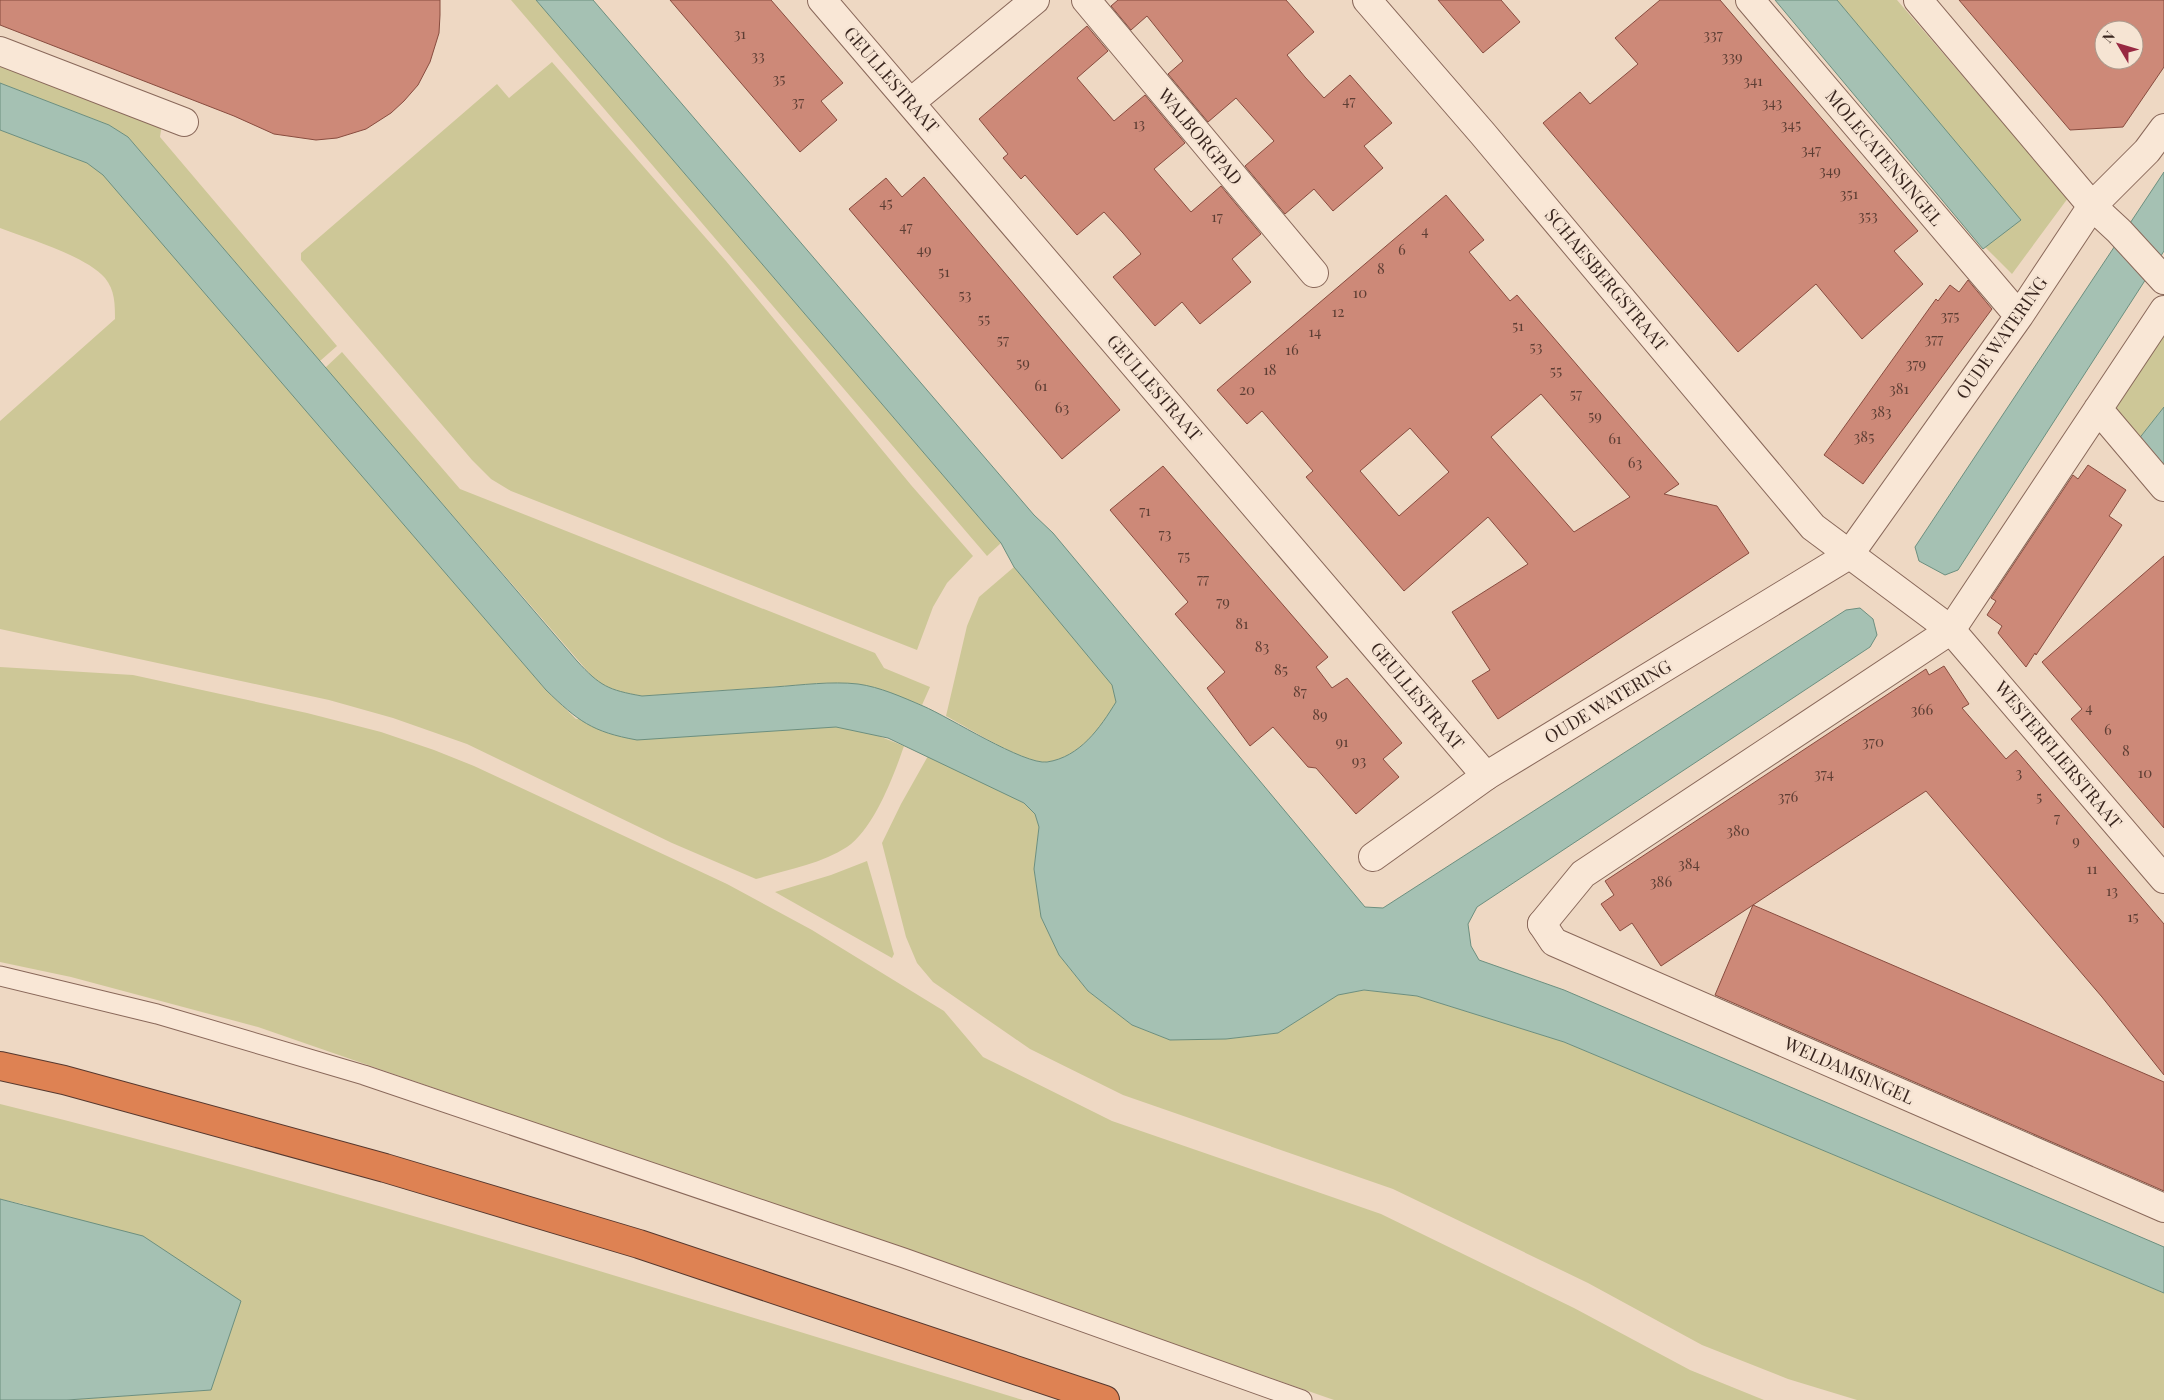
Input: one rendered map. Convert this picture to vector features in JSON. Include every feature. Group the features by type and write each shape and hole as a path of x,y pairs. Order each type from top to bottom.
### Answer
{"highway":[{"path":"0,1054 64,1080"},
{"path":"0,1066 64,1080 385,1168 639,1244 1105,1400"}],"street":[{"name":"GEULLESTRAAT","path":"822,0 1486,776"},
{"path":"911,102 1035,0"},
{"name":"WALBORGPAD","path":"1086,0 1314,273"},
{"name":"SCHAESBERGSTRAAT","path":"1367,0 1483,134 1812,526 1849,555"},
{"name":"MOLECATENSINGEL","path":"1750,0 2019,316"},
{"path":"1918,0 2092,206 2119,231 2162,277"},
{"path":"0,50 184,122"},
{"name":"OUDE WATERING","path":"1373,857 1486,776 1849,555 2019,316 2092,206 2147,151 2164,128"},
{"path":"1849,555 1951,630 2164,310"},
{"path":"2098,409 2164,487"},
{"name":"WESTERFLIERSTRAAT","path":"1951,630 2164,880"},
{"name":"WELDAMSINGEL","path":"1951,630 1583,874 1542,924 1554,942 2164,1208"}],"lane":[{"path":"0,976 157,1014 364,1075 904,1258 1302,1400"}],"shaded area":[{"path":"511,0 536,0 1001,543 987,556"},
{"path":"536,0 593,0 1034,515 1053,533 1365,907 1383,908 1846,610 1860,608 1873,619 1877,635 1870,647 1477,907 1468,924 1471,946 1479,960 1564,990 2164,1247 2164,1293 1564,1042 1417,996 1364,990 1338,995 1278,1033 1226,1039 1170,1040 1132,1025 1088,991 1059,955 1041,917 1034,869 1039,827 1035,814 1024,803 888,738 836,727 637,740 608,733 587,724 567,710 546,690 103,175 87,163 0,130 0,83 109,125 128,137 577,661 605,686 621,692 642,696 816,684 866,685 923,706 986,739 1036,761 1047,762 1059,759 1079,748 1096,731 1116,702 1112,685 1014,567 1001,543"},
{"path":"1775,0 1837,0 2021,220 1983,249"},
{"path":"1837,0 1897,0 2068,198 2012,274 1985,247 2020,220"},
{"path":"0,61 162,124 160,137 337,346 320,361 128,137 109,125 0,83"},
{"path":"552,62 726,261 911,485 973,556 947,583 933,607 917,650 511,491 491,479 472,460 301,260 301,253 497,84 509,98"},
{"path":"0,130 87,163 103,174 546,690 576,719 836,727 871,733 904,746 882,801 866,828 857,839 837,853 803,866 756,879 672,843 467,744 393,718 329,700 0,629 0,421 115,319 113,293 105,278 96,270 71,255 0,228"},
{"path":"2164,172 2164,251 1958,570 1945,575 1919,561 1915,547"},
{"path":"2164,324 2164,407 2138,440 2109,406"},
{"path":"342,352 460,489 875,653 884,668 930,687 922,705 859,684 826,683 642,696 614,691 596,681 325,368"},
{"path":"2164,407 2164,469 2138,440"},
{"path":"1014,567 1113,685 1116,702 1096,731 1079,748 1069,755 1046,762 1024,757 946,716 967,626 979,597"},
{"path":"0,667 133,675 307,713 381,732 474,766 727,884 812,930 944,1011 983,1057 1112,1121 1381,1214 1574,1308 1690,1370 1764,1400 1334,1400 258,1027 71,977 0,962"},
{"path":"928,756 1024,803 1035,814 1039,827 1034,869 1041,917 1059,955 1088,991 1132,1025 1170,1040 1226,1039 1278,1033 1337,995 1364,990 1417,996 1564,1042 2164,1293 2164,1400 1857,1400 1788,1379 1702,1345 1588,1283 1393,1189 1123,1095 1030,1049 933,982 917,963 906,937 882,843"},
{"path":"867,861 894,954 892,958 775,892 831,875"},
{"path":"0,1104 129,1137 386,1208 641,1283 1023,1400 67,1400 211,1390 27,1205 0,1199"},
{"path":"0,1199 143,1236 241,1301 211,1390 67,1400 0,1400"}],"building":[{"path":"0,0 440,0 440,15 439,33 430,62 418,85 404,101 391,113 366,129 337,138 316,140 274,134 234,116 0,25"},
{"path":"670,0 771,0 843,83 821,101 837,120 800,152"},
{"path":"1118,0 1286,0 1314,32 1287,55 1305,77 1324,98 1350,75 1392,123 1364,146 1383,168 1333,211 1314,189 1285,214 1245,166 1274,141 1236,98 1208,122 1168,74 1183,61 1147,16 1131,30 1111,6"},
{"path":"1438,0 1501,0 1520,22 1483,53"},
{"path":"1660,0 1720,0 1918,231 1894,251 1923,284 1862,339 1816,284 1738,352 1543,123 1580,92 1590,104 1638,64 1615,38"},
{"path":"1959,0 2164,0 2164,67 2123,127 2070,130"},
{"path":"1087,26 1108,51 1077,78 1114,121 1145,95 1185,143 1154,169 1191,212 1221,186 1261,234 1232,259 1251,282 1200,324 1182,302 1155,326 1113,277 1141,254 1104,212 1077,235 1025,175 1021,179 1003,158 1008,154 979,119"},
{"path":"924,177 1120,410 1062,459 849,209 886,178 902,197"},
{"path":"1446,195 1484,240 1469,252 1510,301 1517,295 1679,484 1664,494 1717,506 1749,553 1498,719 1472,681 1490,670 1452,612 1528,564 1488,517 1404,591 1306,477 1313,471 1262,411 1247,424 1217,390","holes":["1541,394 1630,497 1574,532 1491,437","1410,428 1449,472 1399,516 1360,471"]},
{"path":"1968,280 1992,309 1863,484 1824,455 1936,299 1938,301 1950,285 1959,292"},
{"path":"2088,465 2126,490 2109,516 2122,525 2036,655 2035,653 2026,667 1998,633 2002,626 1987,615 1996,601 1991,598 2073,475 2078,479"},
{"path":"1163,466 1328,657 1316,667 1332,688 1347,678 1402,743 1383,759 1399,777 1356,814 1316,768 1308,767 1273,727 1250,746 1207,688 1225,672 1175,614 1188,602 1110,510"},
{"path":"2164,556 2164,828 2071,719 2082,709 2042,662"},
{"path":"1944,666 1969,704 1962,708 2006,759 2016,750 2164,924 2164,1075 2102,997 1926,791 1661,966 1632,923 1620,931 1601,904 1614,895 1605,881 1926,669 1929,675"},
{"path":"1753,905 2164,1082 2164,1191 1715,995"}]}
